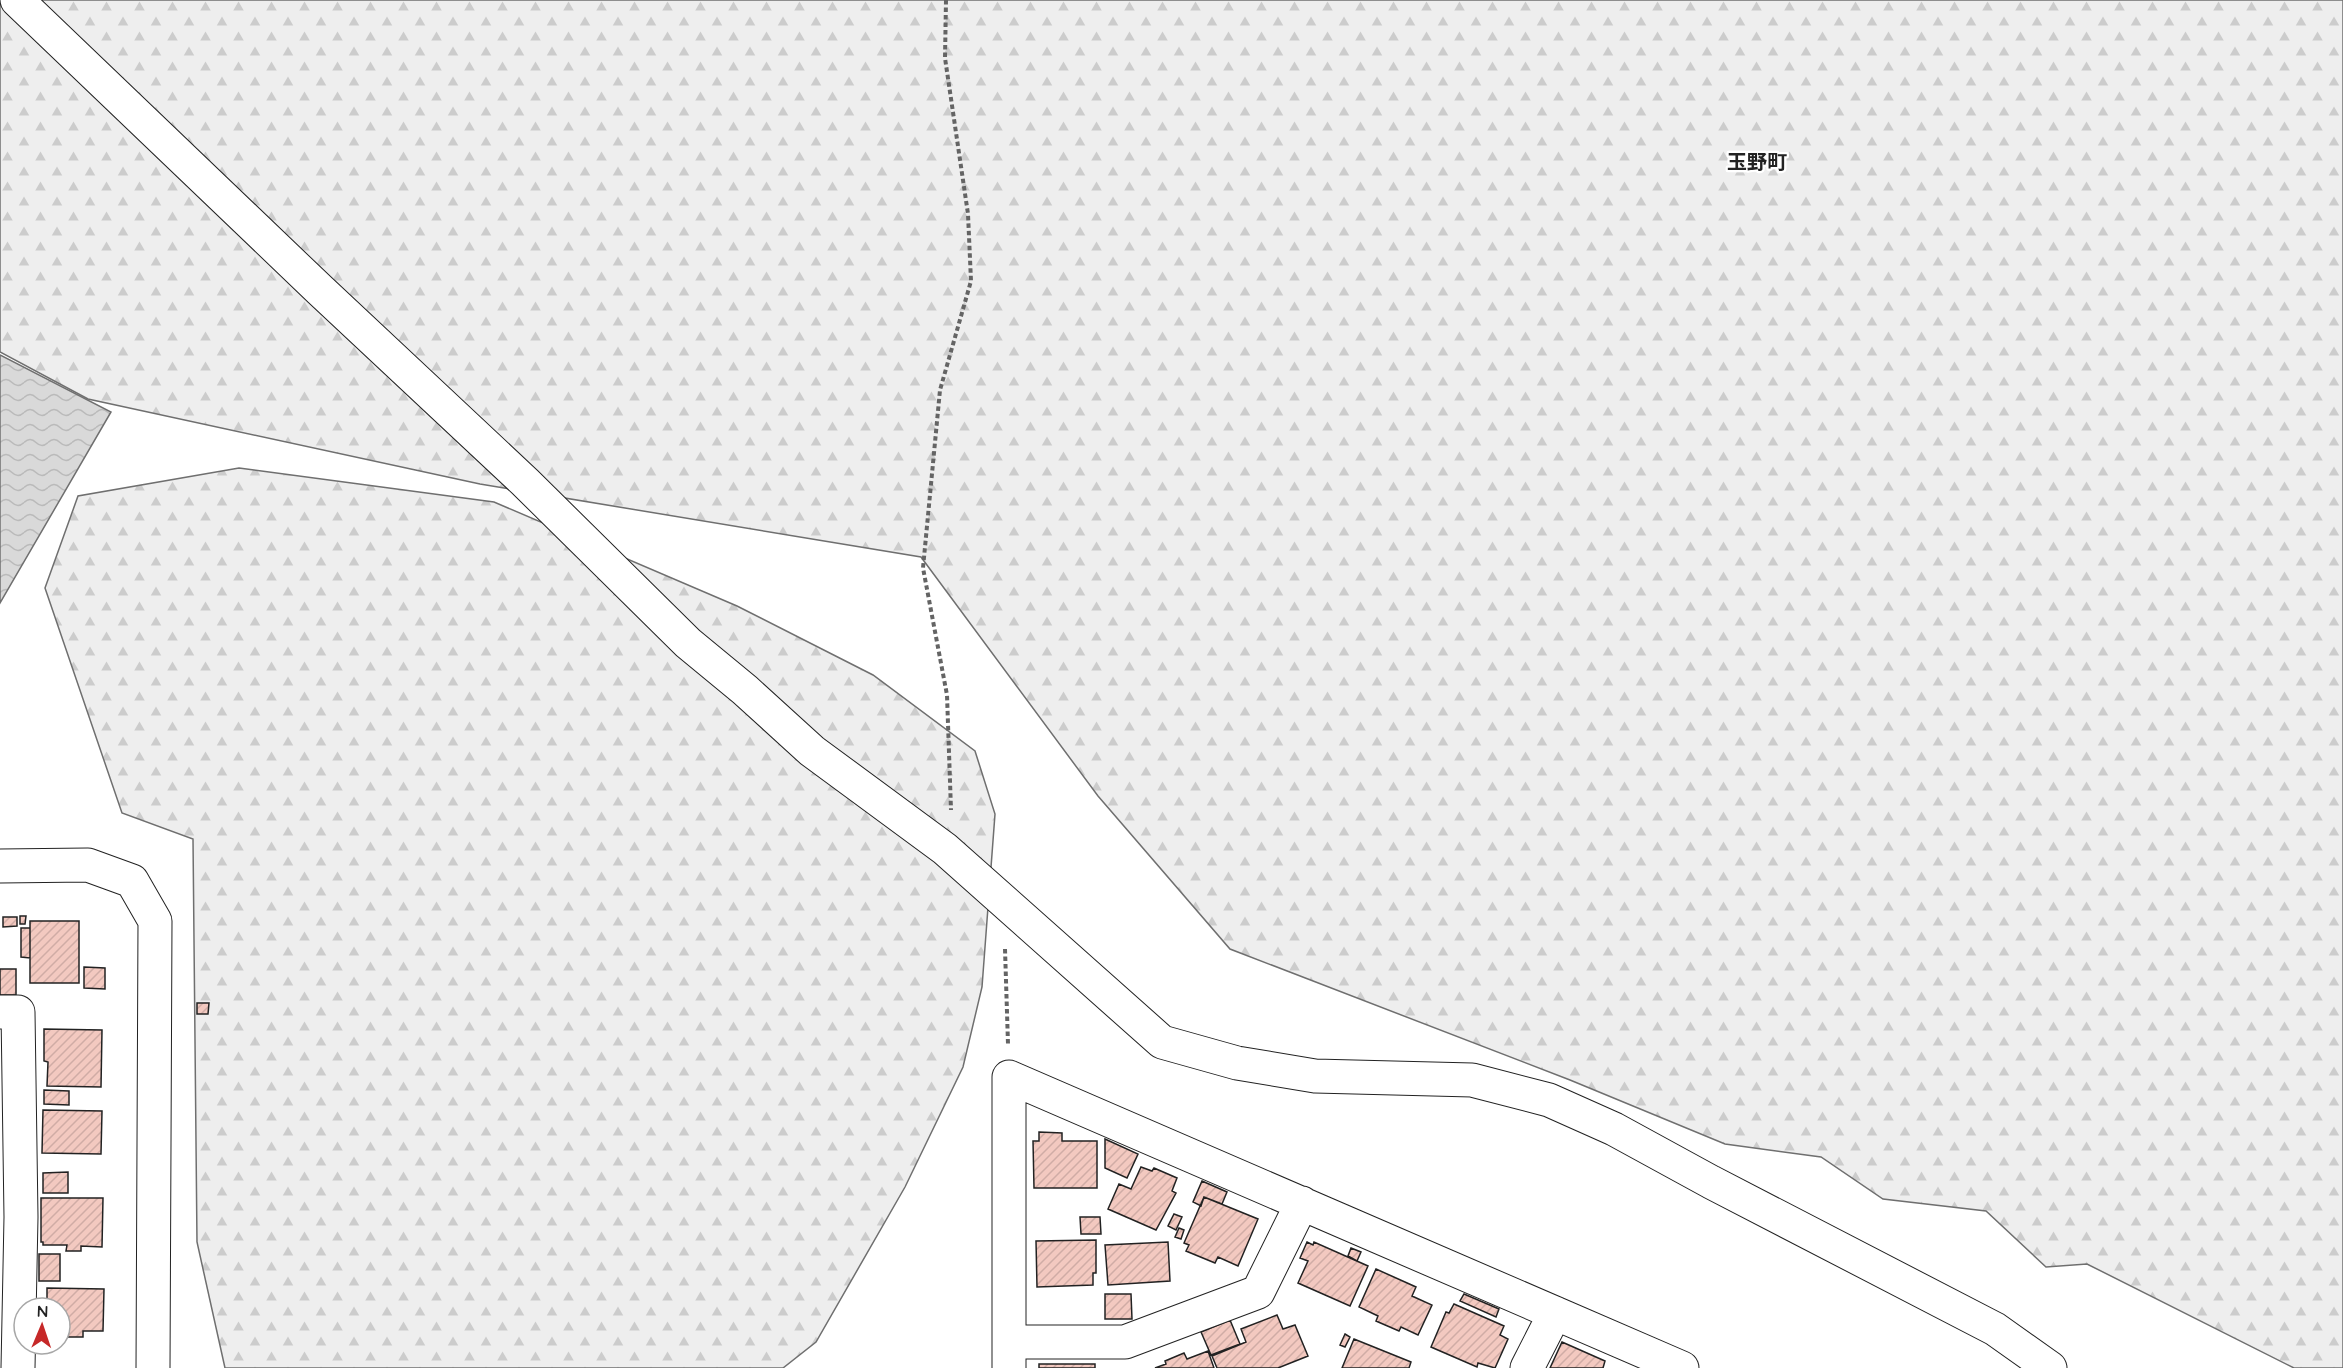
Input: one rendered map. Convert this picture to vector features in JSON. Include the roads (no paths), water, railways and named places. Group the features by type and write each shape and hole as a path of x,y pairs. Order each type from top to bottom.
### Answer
{"street":[{"path":"17,0 303,274 525,482 688,643 745,690 812,751 945,849 1162,1042 1237,1063 1315,1076 1472,1080 1549,1100 1614,1129 1710,1182 1995,1329 2050,1368"},
{"path":"0,866 88,865 132,881 156,921 153,1368"},
{"path":"0,1012 18,1012 11,1217 18,1368"},
{"path":"1302,1203 1258,1292 1125,1342 1009,1355 1009,1077 1302,1203 1682,1368"},
{"path":"1527,1368 1555,1313"}],"water":[{"path":"0,355 111,412 0,603"}],"district":[{"name":"玉野町","path":"1757,161"}]}
